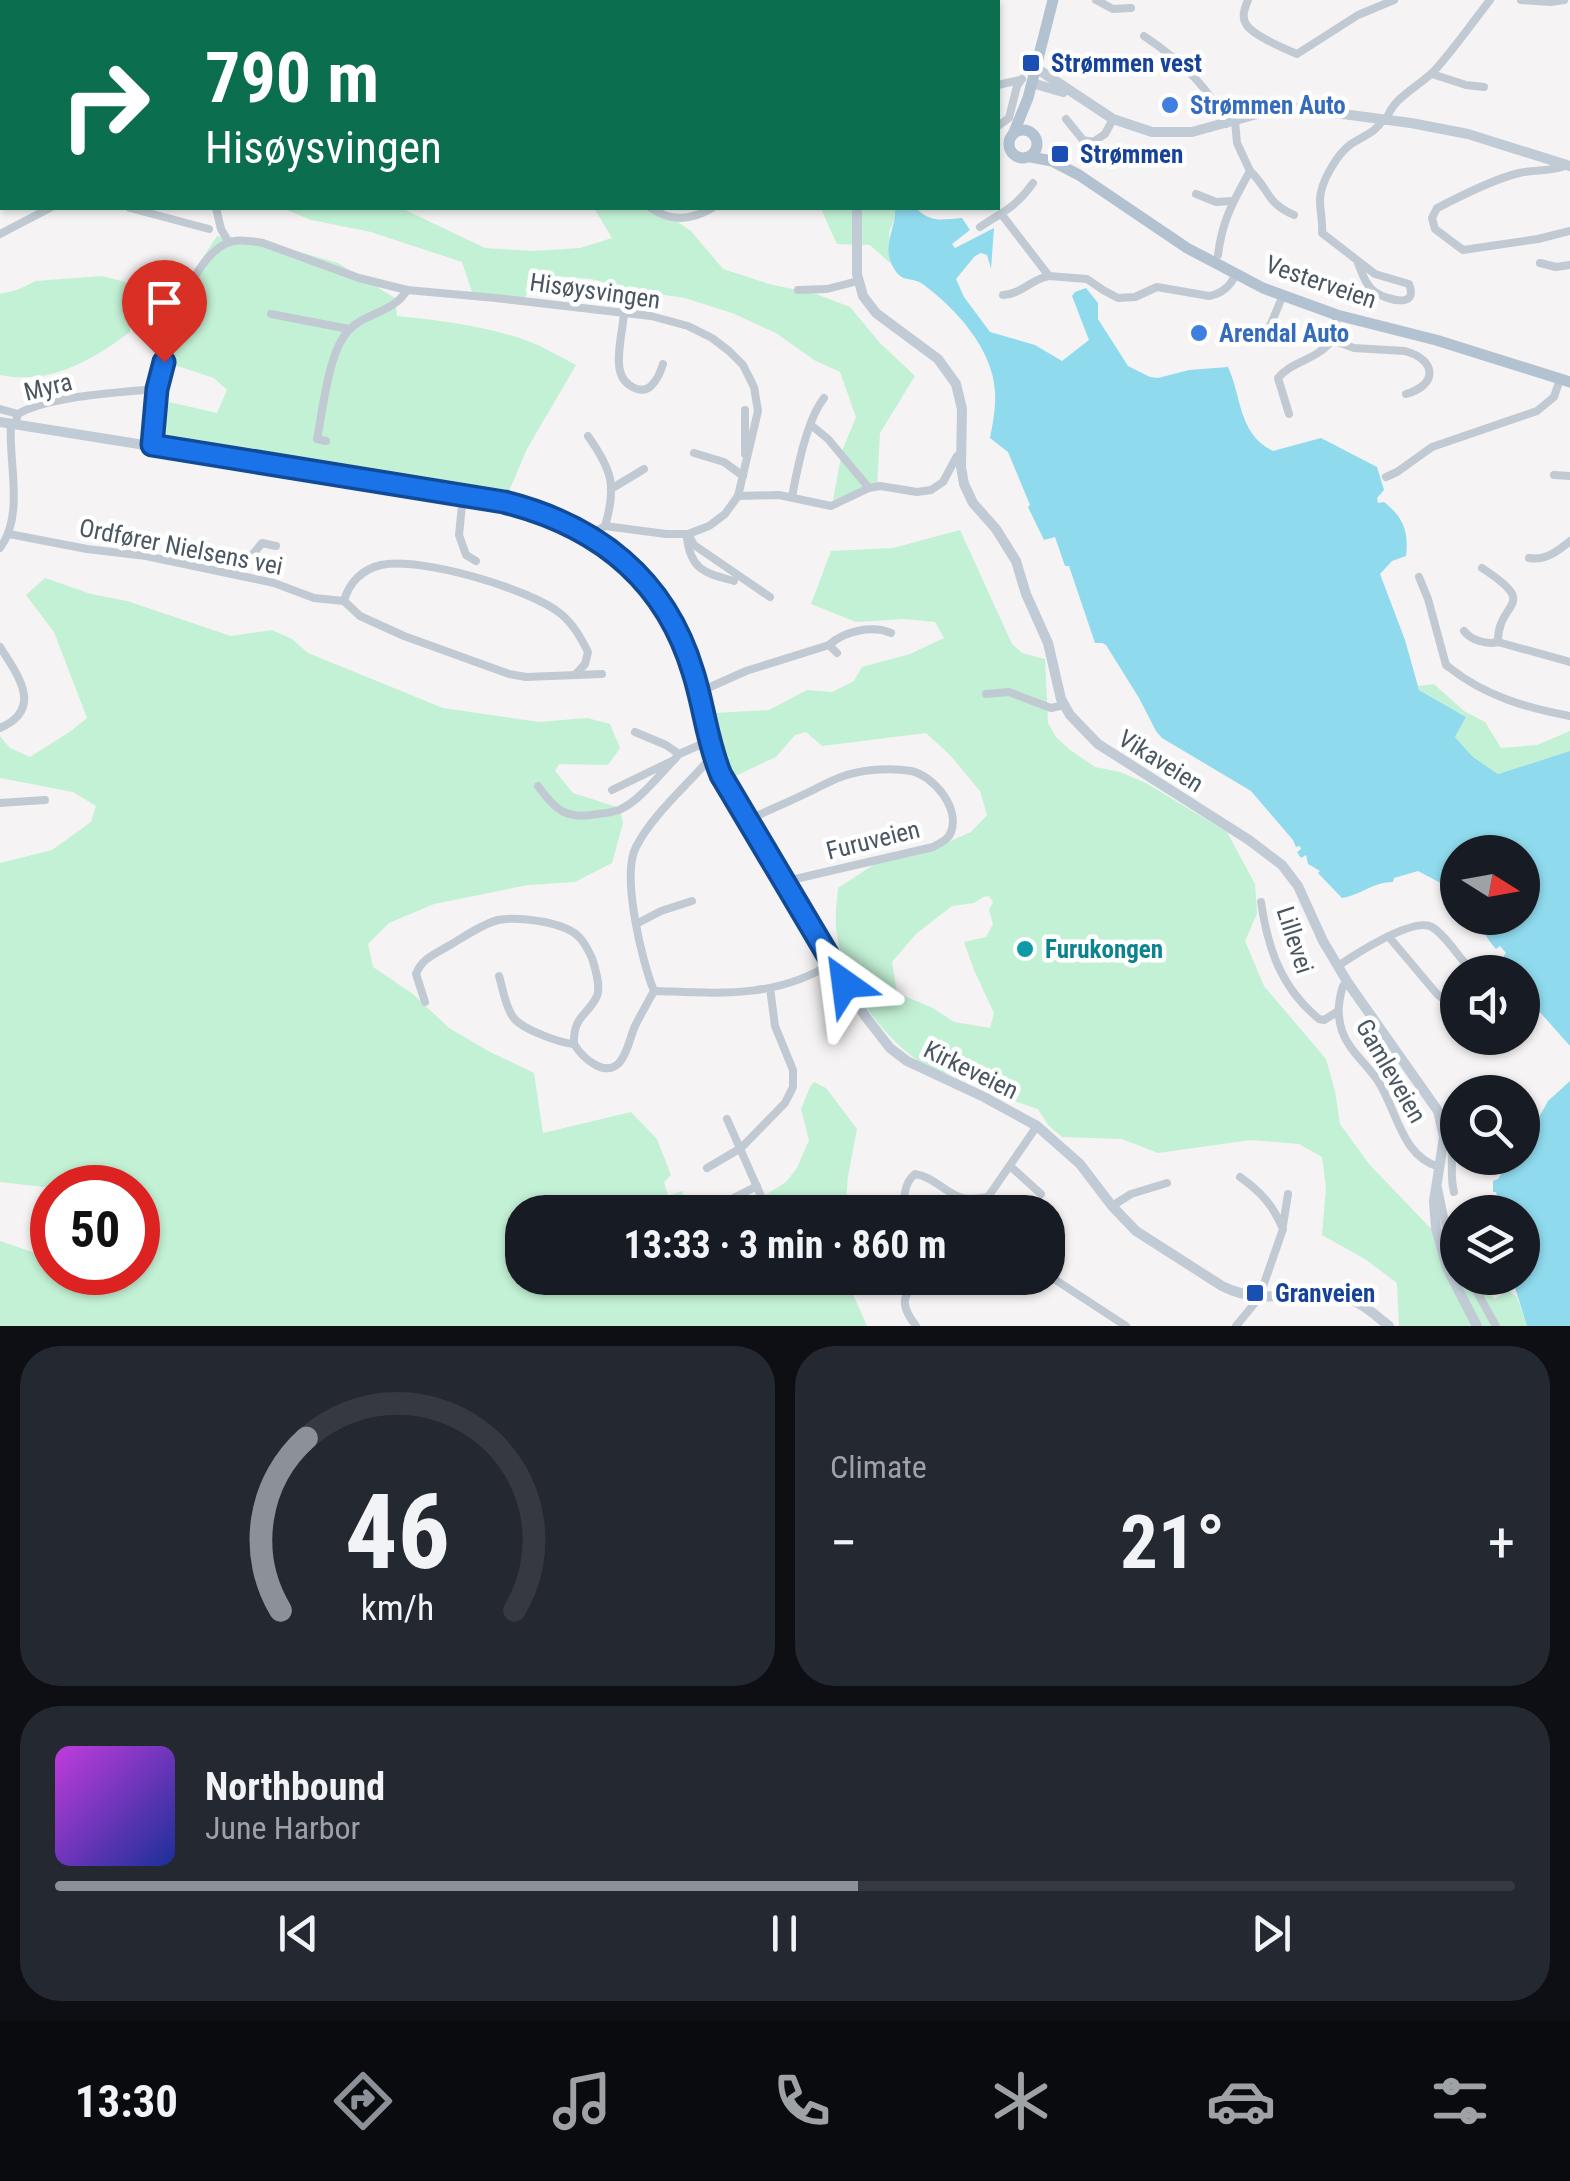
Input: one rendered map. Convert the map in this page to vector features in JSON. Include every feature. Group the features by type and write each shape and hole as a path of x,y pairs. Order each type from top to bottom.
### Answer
{"main road":[{"path":"1028,98 1036,150 1030,157 1017,158 1004,151 1007,136 1028,98 1053,0"},
{"path":"1033,77 1139,129 1170,134 1192,132 1268,110 1297,108 1478,136 1568,166"},
{"path":"1007,136 1023,130 1034,138"},
{"name":"Vesterveien","path":"1034,138 1078,175"},
{"name":"Vesterveien","path":"1030,157 1052,161 1078,175 1187,248 1282,296 1565,381"},
{"path":"858,210 858,282"},
{"name":"Vikaveien","path":"858,282 871,308 938,358 952,376 962,410 962,476 973,503 1016,561 1048,643 1070,715 1098,744 1250,840 1282,865 1298,886 1323,942 1348,983 1440,1116"},
{"name":"Kirkeveien","path":"11,421 504,502 541,512 590,535 633,571 664,609 687,653 714,758 730,790 876,1033 898,1056 1038,1126 1080,1164 1136,1231 1222,1286 1259,1298 1339,1296 1363,1306 1389,1326"},
{"path":"1440,1161 1434,1214 1442,1255 1477,1326"}],"street":[{"path":"378,0 396,0"},
{"path":"1096,0 1113,9 1131,8"},
{"path":"1248,0 1243,18 1246,26 1297,54 1358,15 1394,0"},
{"path":"1358,263 1377,294 1394,300 1412,296 1412,288 1406,282 1376,274 1322,233 1320,196 1326,180 1344,150 1372,134 1398,100 1432,74 1490,0"},
{"path":"1521,0 1564,0"},
{"path":"1144,36 1194,76 1230,122 1250,171 1274,204 1294,215"},
{"path":"1432,74 1466,85 1484,86"},
{"path":"1000,85 1033,77"},
{"path":"1000,125 1009,118 1016,86 1033,77"},
{"path":"1066,119 1082,140 1093,142 1105,134 1114,119"},
{"path":"1568,166 1515,174 1451,201 1433,212 1432,224 1446,240 1463,250 1570,232"},
{"path":"1218,254 1232,200 1250,171"},
{"path":"980,227 1002,215 1033,183"},
{"path":"1196,194 1216,202 1232,200"},
{"path":"0,234 46,210"},
{"path":"138,210 209,229"},
{"path":"152,445 157,389 183,299 202,264 228,242 216,210"},
{"path":"654,210 666,217 685,218 708,210"},
{"path":"1002,215 1048,276"},
{"name":"Hisøysvingen","path":"228,242 263,243 359,278 407,290 651,316 688,326 712,338 743,365 754,387 758,411 738,496"},
{"path":"1540,263 1570,265"},
{"path":"1003,295 1019,292 1048,276 1088,278 1110,295 1126,298 1157,287 1210,296 1229,286 1235,275"},
{"path":"798,290 858,282"},
{"path":"326,441 317,439 334,358 350,329 397,303 407,290"},
{"path":"1232,338 1255,342 1266,338 1282,296"},
{"path":"624,313 621,377 632,388 650,388 663,364"},
{"path":"271,314 350,329"},
{"path":"1289,414 1278,378 1284,370 1317,356 1332,340 1337,315"},
{"path":"1332,340 1354,348 1406,351 1419,356 1429,368 1428,381 1420,390 1406,394"},
{"path":"1386,476 1398,472 1432,446 1537,412 1565,381"},
{"name":"Myra","path":"11,421 36,405 157,389"},
{"path":"792,497 810,426 824,398"},
{"path":"0,409 11,421 13,516 10,534 0,548"},
{"path":"744,410 747,458"},
{"path":"810,426 828,440 868,488"},
{"path":"588,436 610,473 611,490 604,526 590,535"},
{"path":"694,453 724,462 743,476"},
{"path":"604,526 688,534 725,514 738,496 779,495 831,506 880,486 917,492 931,490 943,482 961,454"},
{"path":"611,490 644,469"},
{"path":"1554,476 1570,476"},
{"path":"463,495 460,535 466,555 476,561"},
{"name":"Ordfører Nielsens vei","path":"10,534 87,550 146,556 274,582 314,598 344,601 360,616 389,630 509,674 602,674"},
{"path":"688,534 691,556 698,568 734,581"},
{"path":"688,534 694,545 770,597"},
{"path":"1528,558 1540,559 1570,542"},
{"path":"239,575 262,543 276,546"},
{"path":"344,601 354,580 368,570 388,564 422,566 502,585 543,602 572,625 588,652 585,664 576,674"},
{"path":"1482,568 1512,592 1512,605 1498,629 1498,642"},
{"path":"1418,577 1450,668 1519,705 1570,716"},
{"path":"1428,599 1440,596"},
{"path":"699,692 746,671 828,645 838,637 874,629 891,634"},
{"path":"1464,631 1470,638 1570,662"},
{"path":"828,645 836,653"},
{"path":"0,648 17,673 25,695 16,718 0,728"},
{"path":"986,694 1009,692 1051,708 1064,705"},
{"path":"636,732 656,740 677,757"},
{"path":"612,790 709,742"},
{"path":"538,786 556,808 571,816 618,811 677,757"},
{"path":"426,1002 416,974 420,962 497,920 569,929 582,938 598,982 597,997 576,1025 574,1044 596,1065 615,1066 622,1060 654,991 636,924 630,861 636,845 661,813 714,758"},
{"name":"Furuveien","path":"748,820 836,777 876,770 912,772 925,777 947,801 952,819 946,840 786,884"},
{"path":"0,804 45,800"},
{"path":"636,924 692,901"},
{"name":"Lillevei","path":"1262,902 1268,938 1293,995 1322,1020 1337,1012"},
{"path":"1338,966 1370,944 1427,924 1458,955"},
{"path":"1389,938 1440,996"},
{"path":"654,991 708,993 770,988 811,977 832,963"},
{"path":"499,976 510,1013 517,1022 559,1042 574,1044"},
{"name":"Gamleveien","path":"1348,983 1343,986 1337,1012 1344,1035 1380,1084 1396,1122 1422,1160 1439,1167"},
{"path":"707,1168 740,1148 785,1103 792,1087 792,1070 776,1026 770,988"},
{"path":"727,1118 762,1195"},
{"path":"990,1195 1038,1126"},
{"path":"1010,1166 1041,1194"},
{"path":"904,1195 906,1185 915,1174 930,1178 957,1195"},
{"path":"1452,1175 1454,1192"},
{"path":"1240,1177 1275,1209 1282,1230"},
{"path":"1112,1206 1131,1194 1166,1182"},
{"path":"1437,1184 1440,1198"},
{"path":"739,1195 757,1186"},
{"path":"1236,1326 1259,1298 1282,1230 1288,1194"},
{"path":"1065,1285 1126,1326"},
{"path":"907,1295 906,1312 916,1326"},
{"path":"1479,1295 1496,1326"}],"green space":[{"path":"287,210 405,210 485,248 533,251 580,248 612,238 595,210 660,210 691,231 723,269 850,307 915,376 880,433 877,487 833,500 842,451 856,417 840,372 814,360 776,333 685,298 591,279 543,275 522,302 474,298 462,262 371,232 311,220"},
{"path":"821,210 895,210 889,232 890,263 870,245 837,244"},
{"path":"217,236 261,241 338,263 395,298 397,316 488,329 540,346 576,365 527,449 509,491 461,492 158,444 169,402 217,413 227,390 214,378 168,363 171,321 190,277"},
{"path":"102,276 129,283 130,332 69,368 36,377 0,375 0,294 36,281"},
{"path":"960,530 1012,644 1022,653 1045,659 1048,723 1056,737 1095,767 1146,783 1227,832 1255,884 1257,914 1245,941 1264,986 1326,1059 1340,1124 1369,1164 1440,1239 1440,1295 1491,1295 1495,1299 1514,1295 1527,1326 1399,1326 1397,1283 1322,1235 1326,1188 1322,1157 1299,1144 1251,1140 1158,1153 1122,1139 1062,1137 1038,1109 1006,1098 1002,1083 983,1068 971,1071 962,1066 954,1074 939,1071 923,1064 892,1039 856,993 843,963 836,923 838,888 878,862 926,852 971,832 987,815 980,791 926,733 822,746 806,732 795,735 776,757 729,779 715,740 715,713 769,710 807,690 832,692 854,681 862,667 910,654 944,638 935,622 856,622 811,604 831,551 893,548","holes":["989,896 993,902 989,910 993,924 986,937 964,942 994,1013 990,1028 954,1022 897,993 892,962 916,934 952,906"]},
{"path":"45,578 231,636 272,630 292,639 308,653 443,708 539,722 587,718 610,724 620,748 608,765 559,764 555,771 573,793 620,808 623,823 612,863 575,882 528,885 434,904 389,923 368,944 373,967 413,994 449,1028 534,1073 543,1133 631,1112 657,1139 671,1175 664,1182 668,1195 505,1195 505,1295 853,1295 867,1326 0,1326 0,1241 30,1251 30,1295 160,1295 160,1165 30,1165 30,1185 0,1182 0,863 52,850 91,822 96,806 73,792 0,778 0,736 10,748 30,757 87,718 54,632 26,595"},
{"path":"1434,684 1464,711 1485,722 1501,748 1537,745 1570,731 1570,751 1498,774 1473,757 1455,737 1466,717 1419,690 1418,686"},
{"path":"814,1082 826,1088 857,1129 846,1195 765,1195 786,1182 809,1140 801,1109"}],"water":[{"path":"895,210 919,210 938,219 962,218 970,230 952,244 955,248 994,228 991,269 987,255 981,253 956,279 990,332 1035,345 1062,361 1089,340 1072,296 1086,288 1098,303 1098,319 1128,366 1158,378 1189,370 1228,367 1247,425 1262,444 1273,451 1321,438 1377,467 1384,490 1377,498 1378,503 1384,502 1396,513 1406,539 1406,556 1392,561 1380,574 1419,690 1466,717 1455,737 1473,757 1498,774 1570,751 1570,1046 1540,1012 1540,955 1504,955 1486,935 1540,935 1540,835 1440,835 1440,883 1418,871 1342,898 1320,871 1308,864 1306,855 1301,858 1297,852 1300,846 1296,847 1251,791 1162,738 1106,645 1095,643 1055,537 1044,540 1008,452 990,438 995,392 993,376 980,346 960,318 936,295 919,282 900,276 890,259"},
{"path":"1570,1081 1570,1326 1527,1326 1517,1295 1540,1295 1540,1195 1493,1192 1493,1181 1500,1175 1540,1175 1540,1116 1548,1101"}],"place":[{"name":"Strømmen vest","path":"1031,63"},
{"name":"Strømmen Auto","path":"1170,105"},
{"name":"Strømmen","path":"1060,154"},
{"name":"Arendal Auto","path":"1199,333"},
{"name":"Furukongen","path":"1025,949"},
{"name":"Granveien","path":"1255,1293"}],"route":[{"path":"164,362 157,389 152,445 504,502 576,527 625,563 651,590 676,628 694,674 709,742 721,775 845,984"}]}
